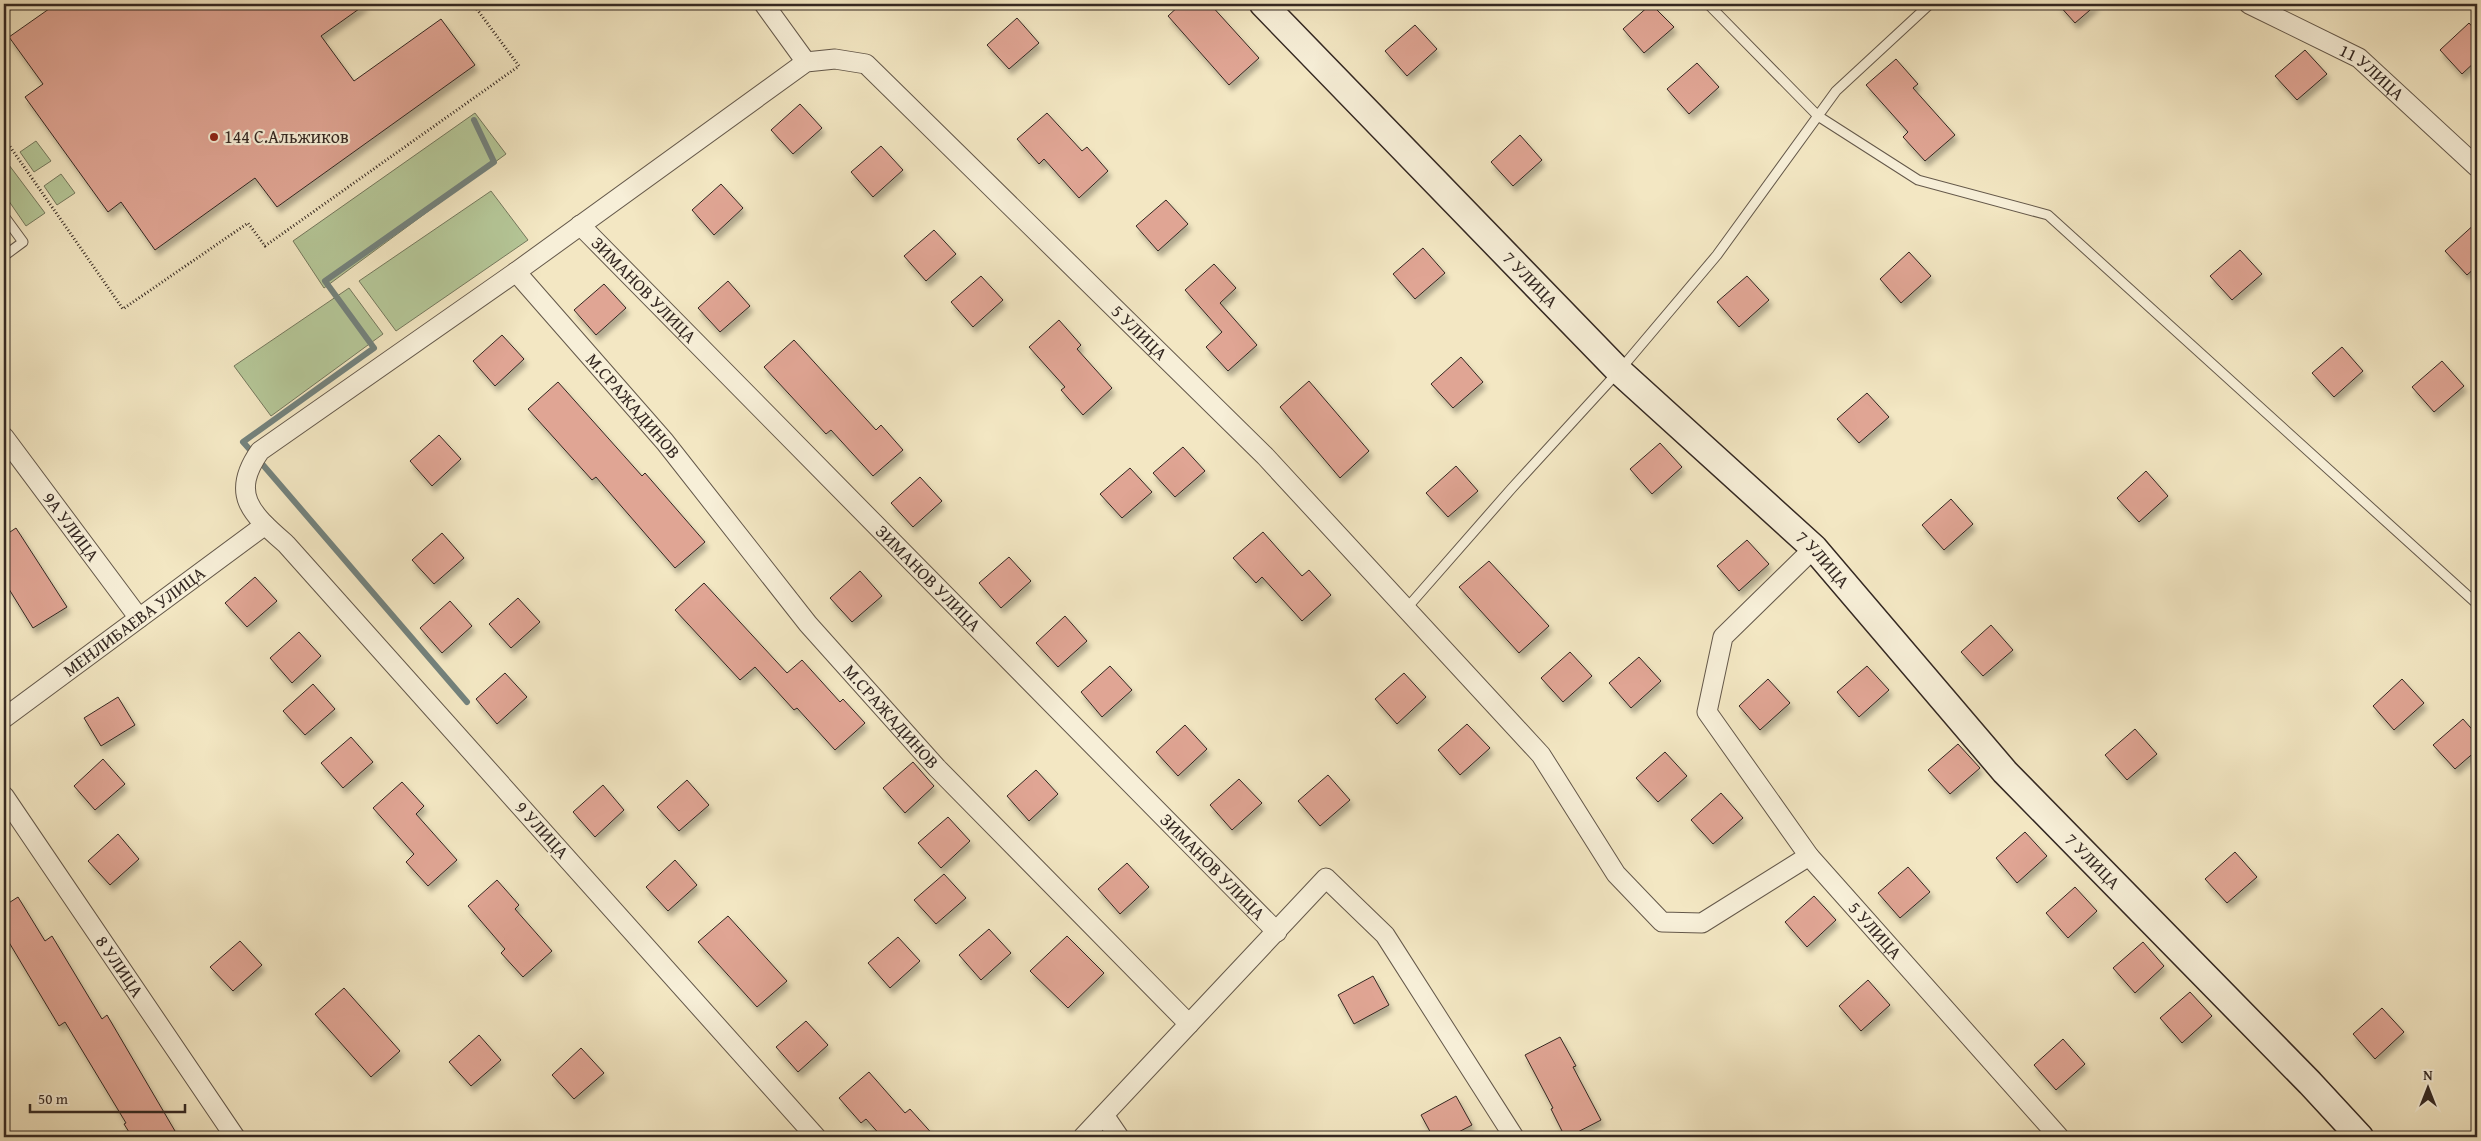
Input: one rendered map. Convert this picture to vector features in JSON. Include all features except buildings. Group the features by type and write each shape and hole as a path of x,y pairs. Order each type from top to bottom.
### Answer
{"street":[{"path":"764,4 806,62"},
{"name":"7 УЛИЦА","path":"1263,4 1619,371 1814,548 2005,772 2303,1076 2360,1137"},
{"name":"11 УЛИЦА","path":"2249,4 2359,58 2477,167"},
{"name":"5 УЛИЦА","path":"806,62 835,59 866,64 1265,456 1541,755 1616,874 1662,922 1702,923 1809,856"},
{"name":"9 УЛИЦА","path":"806,62 516,272 260,451 249,467 245,485 246,502 265,525 286,544 816,1137"},
{"name":"ЗИМАНОВ УЛИЦА","path":"580,225 1277,932"},
{"name":"М.СРАЖАДИНОВ","path":"516,272 665,442 808,624 937,768 1190,1024"},
{"name":"9А УЛИЦА","path":"4,437 139,618"},
{"name":"МЕНЛИБАЕВА УЛИЦА","path":"4,718 265,525"},
{"name":"5 УЛИЦА","path":"1814,548 1723,637 1707,712 1809,856 2059,1137"},
{"name":"8 УЛИЦА","path":"4,796 235,1137"},
{"path":"1083,1137 1326,878 1385,935 1514,1137"},
{"path":"1104,1115 1119,1137"}],"lane":[{"path":"1708,4 1818,116 1918,180 2048,215 2477,604"},
{"path":"1406,609 1512,488 1619,371 1717,255 1836,91 1930,4"},
{"path":"4,216 23,242 4,256"}],"path":[{"path":"4,13 18,4"},
{"path":"4,138 123,309 248,223 265,246 519,66 473,4"}],"green space":[{"path":"475,113 506,154 324,288 293,241"},
{"path":"36,141 51,161 34,172 20,152"},
{"path":"6,161 45,213 26,226 4,194 4,162"},
{"path":"61,174 75,193 57,205 44,186"},
{"path":"491,191 528,240 396,331 359,281"},
{"path":"349,288 383,334 271,416 234,366"}],"waterway":[{"path":"252,452 243,442 374,348 325,281 494,162 474,120"},
{"path":"263,465 467,702"}],"place":[{"name":"144 С.Альжиков","path":"214,137"}]}
